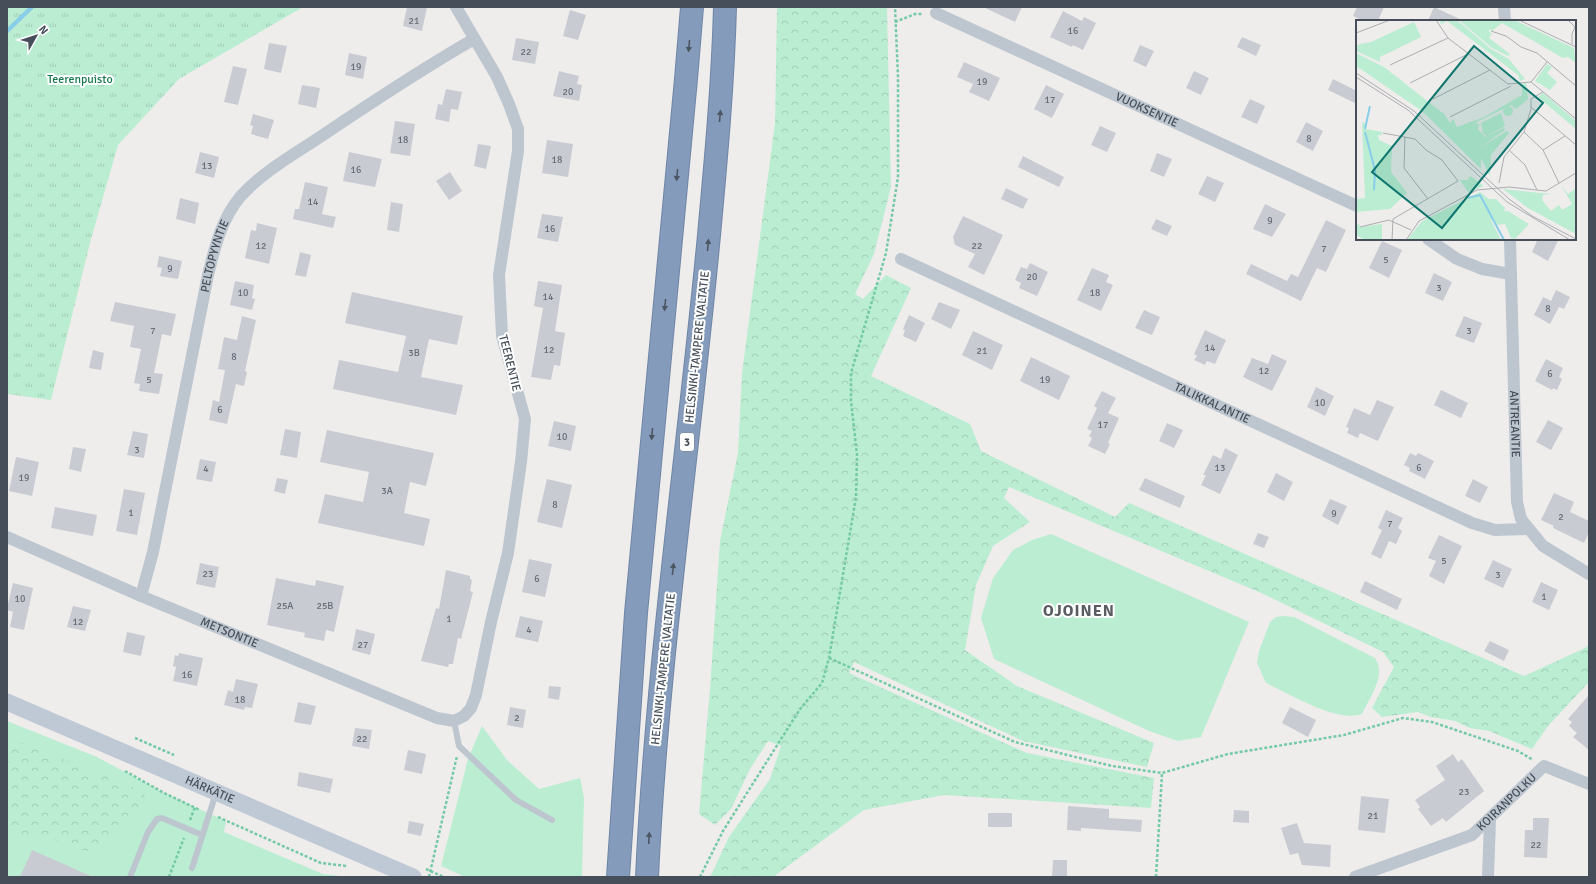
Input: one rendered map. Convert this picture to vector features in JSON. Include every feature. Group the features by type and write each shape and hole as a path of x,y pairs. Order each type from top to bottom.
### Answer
{"highway":[{"path":"618,877 636,613 692,7"},
{"name":"HELSINKI-TAMPERE VALTATIE","path":"647,877 651,785 702,304 720,109 725,7"}],"main road":[{"name":"HÄRKÄTIE","path":"7,702 168,770 216,793 413,877"}],"street":[{"name":"TEERENTIE","path":"454,721 464,716 471,708 476,695 491,622 508,553 521,462 524,419 502,336 499,275 518,151 518,129 497,77 456,7"},
{"path":"1504,7 1505,20"},
{"name":"VUOKSENTIE","path":"936,13 1356,206"},
{"name":"PELTOPYYNTIE","path":"141,596 155,545 208,275 217,241 226,218 240,198 256,182 281,163 413,75 474,39"},
{"path":"1429,240 1457,259 1482,269 1511,274"},
{"name":"ANTREANTIE","path":"1510,240 1517,502 1520,519 1526,528 1543,546 1589,574"},
{"name":"TALIKKALANTIE","path":"901,259 1472,523 1495,530 1526,528"},
{"name":"METSONTIE","path":"7,537 141,596 437,718 454,721"},
{"name":"KOIRANPOLKU","path":"1355,877 1472,835 1490,820 1544,766 1589,784"},
{"path":"1488,877 1490,820"}],"lane":[{"path":"454,721 459,746 516,800 552,820"},
{"path":"192,868 216,793"},
{"path":"130,877 148,832 157,819 162,818 202,835"}],"path":[{"path":"700,877 723,831 800,708 822,683 829,658 856,497 857,456 851,401 851,373 886,253 898,177 898,77 895,7"},
{"path":"895,22 915,14 936,13"},
{"path":"829,658 1015,742 1112,766 1162,774 1228,754 1344,735 1403,718 1432,722 1518,751 1544,766"},
{"path":"430,877 459,746"},
{"name":"HÄRKÄTIE","path":"118,768 164,793 321,863 353,867"},
{"path":"1156,877 1162,774"},
{"path":"169,877 183,840"},
{"path":"431,871 444,877"}],"green space":[{"name":"Teerenpuisto","path":"7,7 303,7 179,79 118,145 91,239 51,400 7,394"},
{"path":"777,7 887,7 891,187 874,254 855,294 863,299 886,275 911,288 871,376 970,424 981,451 1115,517 1129,503 1524,676 1587,647 1589,642 1589,682 1548,726 1532,749 1489,731 1470,728 1455,721 1431,717 1418,712 1382,717 1372,708 1394,667 1383,652 1259,592 1009,487 1004,498 1030,522 993,546 976,585 965,650 1017,686 1154,743 1147,767 1023,741 854,662 849,673 1027,753 1154,778 1151,808 944,795 864,810 773,877 710,877 729,837 770,779 781,746 768,741 750,769 731,809 715,825 699,814 710,689 720,541 738,453 742,373 775,123"},
{"path":"1051,534 1249,622 1201,737 1178,741 1149,731 994,659 981,618 993,578 1013,550 1032,540"},
{"path":"1276,617 1294,617 1375,658 1379,672 1378,679 1373,693 1362,714 1352,716 1327,711 1300,700 1266,683 1257,663 1259,651 1270,622"},
{"path":"7,721 97,757 164,793 226,821 224,832 323,874 349,877 7,877"},
{"path":"482,726 507,760 539,789 580,778 584,798 582,877 465,877 441,866 468,759"},
{"path":"7,737 146,792 134,818 98,847 90,851 81,850 43,835 27,839 7,830"}],"building":[{"path":"407,7 427,7 422,31 403,26"},
{"path":"983,7 1022,7 1015,22"},
{"path":"1357,7 1384,7 1378,20 1361,20 1353,16"},
{"path":"1434,7 1462,20 1428,20"},
{"path":"570,10 586,15 578,40 563,36"},
{"path":"1063,11 1082,21 1084,17 1096,23 1083,50 1073,45 1072,47 1050,37"},
{"path":"1242,37 1261,45 1256,56 1237,47"},
{"path":"516,38 539,42 535,64 512,60"},
{"path":"269,43 287,46 281,73 264,69"},
{"path":"1140,45 1154,51 1146,67 1133,61"},
{"path":"349,53 367,57 363,79 345,75"},
{"path":"964,62 1000,78 989,101 969,92 973,84 957,77"},
{"path":"233,66 247,69 238,105 224,102"},
{"path":"559,71 579,76 577,84 582,85 579,101 553,96"},
{"path":"1194,71 1209,78 1201,95 1186,88"},
{"path":"1333,79 1356,90 1356,104 1328,90"},
{"path":"302,85 320,88 316,108 298,104"},
{"path":"1046,85 1064,94 1052,118 1034,109"},
{"path":"446,89 462,92 458,110 451,109 449,122 435,119 438,104 442,105"},
{"path":"1250,99 1265,106 1257,124 1241,117"},
{"path":"253,114 274,120 268,139 251,134 253,126 250,125"},
{"path":"395,121 415,124 410,156 390,153"},
{"path":"1306,122 1323,131 1313,151 1296,142"},
{"path":"1100,126 1116,133 1107,152 1091,145"},
{"path":"547,140 573,144 568,177 542,173"},
{"path":"478,144 491,146 486,169 474,166"},
{"path":"200,152 219,157 214,178 195,173"},
{"path":"349,152 382,159 375,187 343,181"},
{"path":"1157,153 1172,159 1164,177 1150,171"},
{"path":"1023,156 1064,177 1059,187 1018,167"},
{"path":"450,172 462,191 449,200 436,181"},
{"path":"1207,176 1224,183 1215,202 1198,194"},
{"path":"305,182 328,187 322,214 336,217 333,228 293,219 295,209 299,209"},
{"path":"1006,188 1028,199 1023,209 1001,199"},
{"path":"180,198 199,203 195,224 176,219"},
{"path":"391,202 403,204 399,232 387,230"},
{"path":"1265,204 1286,214 1272,237 1253,229"},
{"path":"542,214 563,217 558,242 537,238"},
{"path":"963,216 1003,235 984,275 968,267 975,254 955,245 953,237"},
{"path":"1156,219 1172,226 1167,236 1151,229"},
{"path":"1326,220 1346,230 1326,272 1317,268 1301,301 1246,274 1251,264 1287,281 1291,274 1298,277"},
{"path":"257,223 277,228 269,264 245,258 251,230 256,231"},
{"path":"1538,240 1558,240 1548,261 1532,252"},
{"path":"1382,241 1402,250 1389,278 1369,268"},
{"path":"300,252 311,255 306,277 295,275"},
{"path":"159,256 182,261 178,279 160,276 162,268 157,267"},
{"path":"1030,263 1048,272 1037,296 1019,288 1021,283 1015,280 1021,267 1027,269"},
{"path":"1092,268 1109,275 1106,282 1113,285 1101,311 1077,300"},
{"path":"1434,273 1452,282 1443,301 1425,293"},
{"path":"235,281 254,285 252,298 255,299 252,310 230,305"},
{"path":"538,281 562,285 555,331 565,333 560,366 554,365 551,380 531,377 543,308 534,306"},
{"path":"1556,290 1570,297 1564,309 1559,307 1550,324 1534,315 1543,297 1551,301"},
{"path":"352,292 463,316 457,345 429,339 421,377 463,385 456,415 333,389 339,360 398,372 406,336 345,323"},
{"path":"115,302 176,314 171,336 162,334 154,373 163,374 159,394 139,391 140,384 134,383 141,349 130,347 134,326 110,321"},
{"path":"939,302 960,310 951,329 931,319"},
{"path":"1144,310 1160,317 1152,335 1135,328"},
{"path":"909,315 925,323 916,342 903,336 905,330 903,329"},
{"path":"242,316 256,320 245,371 247,372 244,386 236,384 227,424 209,420 213,400 219,402 225,370 218,369 224,337 237,340"},
{"path":"1464,316 1482,323 1474,343 1455,336"},
{"path":"1205,330 1226,340 1215,364 1207,361 1205,365 1194,360 1197,356 1194,354"},
{"path":"973,331 1003,345 992,370 962,355"},
{"path":"93,350 104,353 101,370 89,368"},
{"path":"1272,354 1287,361 1272,391 1243,377 1252,358 1268,364"},
{"path":"1031,357 1070,376 1059,400 1020,381"},
{"path":"1546,359 1563,368 1559,377 1562,379 1557,390 1553,388 1552,390 1535,381"},
{"path":"1316,387 1334,396 1325,416 1307,407"},
{"path":"1441,390 1468,403 1461,418 1434,405"},
{"path":"1102,391 1116,398 1108,413 1119,418 1105,454 1088,446 1092,438 1089,436 1092,431 1087,429 1097,408 1094,406"},
{"path":"1377,400 1394,407 1378,441 1360,433 1358,438 1347,433 1349,428 1346,427 1354,408 1370,415"},
{"path":"1548,420 1563,428 1551,450 1536,442"},
{"path":"554,421 576,426 571,451 548,446"},
{"path":"1167,423 1183,430 1174,448 1159,441"},
{"path":"285,429 301,432 297,458 280,455"},
{"path":"327,430 434,453 426,486 410,482 404,513 430,519 424,546 318,523 325,494 363,502 369,472 320,462"},
{"path":"133,431 148,434 144,458 127,455"},
{"path":"73,447 86,449 81,472 69,469"},
{"path":"1225,448 1238,455 1220,494 1201,485 1206,475 1203,475 1213,455 1221,459"},
{"path":"1410,453 1416,456 1418,453 1434,461 1425,479 1409,471 1410,468 1404,465"},
{"path":"16,457 39,462 32,496 9,491"},
{"path":"200,459 216,462 212,482 196,479"},
{"path":"1276,473 1293,482 1284,501 1267,492"},
{"path":"277,478 288,480 285,494 274,491"},
{"path":"1145,478 1185,496 1180,508 1139,490"},
{"path":"547,479 572,485 562,528 537,522"},
{"path":"1473,479 1488,487 1480,503 1465,496"},
{"path":"124,489 145,493 137,535 116,531"},
{"path":"1554,493 1574,502 1570,512 1589,521 1589,532 1584,543 1553,528 1554,526 1541,520"},
{"path":"1330,499 1347,506 1338,525 1322,516"},
{"path":"55,507 97,515 93,536 51,528"},
{"path":"1386,510 1403,518 1398,528 1402,531 1396,544 1389,541 1381,559 1371,554 1382,530 1378,528"},
{"path":"1258,533 1269,537 1264,548 1253,544"},
{"path":"1439,535 1462,546 1444,584 1429,576 1436,561 1428,558"},
{"path":"529,559 552,564 545,597 522,592"},
{"path":"1493,560 1512,569 1503,588 1484,579"},
{"path":"200,563 219,567 215,588 196,584"},
{"path":"446,570 470,576 470,579 472,580 470,591 473,592 461,639 458,638 453,664 449,664 448,667 421,661 436,608 439,609"},
{"path":"276,578 315,586 316,580 344,586 334,632 326,630 324,641 304,637 305,633 267,625"},
{"path":"1365,581 1402,599 1397,610 1360,592"},
{"path":"1541,582 1558,590 1549,610 1532,602"},
{"path":"13,583 33,588 24,630 10,627 13,612 7,610 7,608"},
{"path":"73,606 91,610 85,631 67,627"},
{"path":"520,616 543,621 538,642 515,637"},
{"path":"356,629 375,634 370,655 352,650"},
{"path":"127,632 145,636 141,656 123,652"},
{"path":"1490,641 1509,650 1504,661 1484,651"},
{"path":"179,653 203,658 197,686 173,681 176,667 173,666 175,655 178,656"},
{"path":"236,679 258,684 252,708 245,707 244,710 224,705 228,690 233,692"},
{"path":"549,686 561,687 559,700 548,698"},
{"path":"1589,695 1589,750 1573,737 1577,733 1569,726 1572,722 1568,719"},
{"path":"298,702 316,706 311,725 294,722"},
{"path":"510,707 526,710 523,728 507,725"},
{"path":"1290,707 1316,720 1308,737 1282,723"},
{"path":"355,728 372,730 369,749 352,746"},
{"path":"408,750 426,754 422,774 404,770"},
{"path":"1453,754 1458,762 1462,759 1484,791 1446,822 1443,818 1431,826 1418,809 1420,807 1415,800 1445,780 1436,766"},
{"path":"299,772 333,779 330,793 297,786"},
{"path":"1361,796 1389,799 1385,833 1358,830"},
{"path":"1068,806 1109,809 1109,818 1142,820 1141,832 1081,828 1081,831 1067,830"},
{"path":"1234,810 1249,811 1249,823 1233,822"},
{"path":"988,813 1012,813 1012,827 988,827"},
{"path":"1533,818 1549,818 1547,858 1524,857 1525,830 1533,830"},
{"path":"409,821 424,824 421,836 407,833"},
{"path":"1297,823 1304,843 1331,845 1330,867 1302,865 1298,853 1290,855 1281,828"},
{"path":"32,850 93,877 20,877"},
{"path":"1053,860 1067,860 1067,877 1052,877"}],"waterway":[{"path":"7,31 32,7"}],"district":[{"name":"OJOINEN","path":"1079,610"}]}
